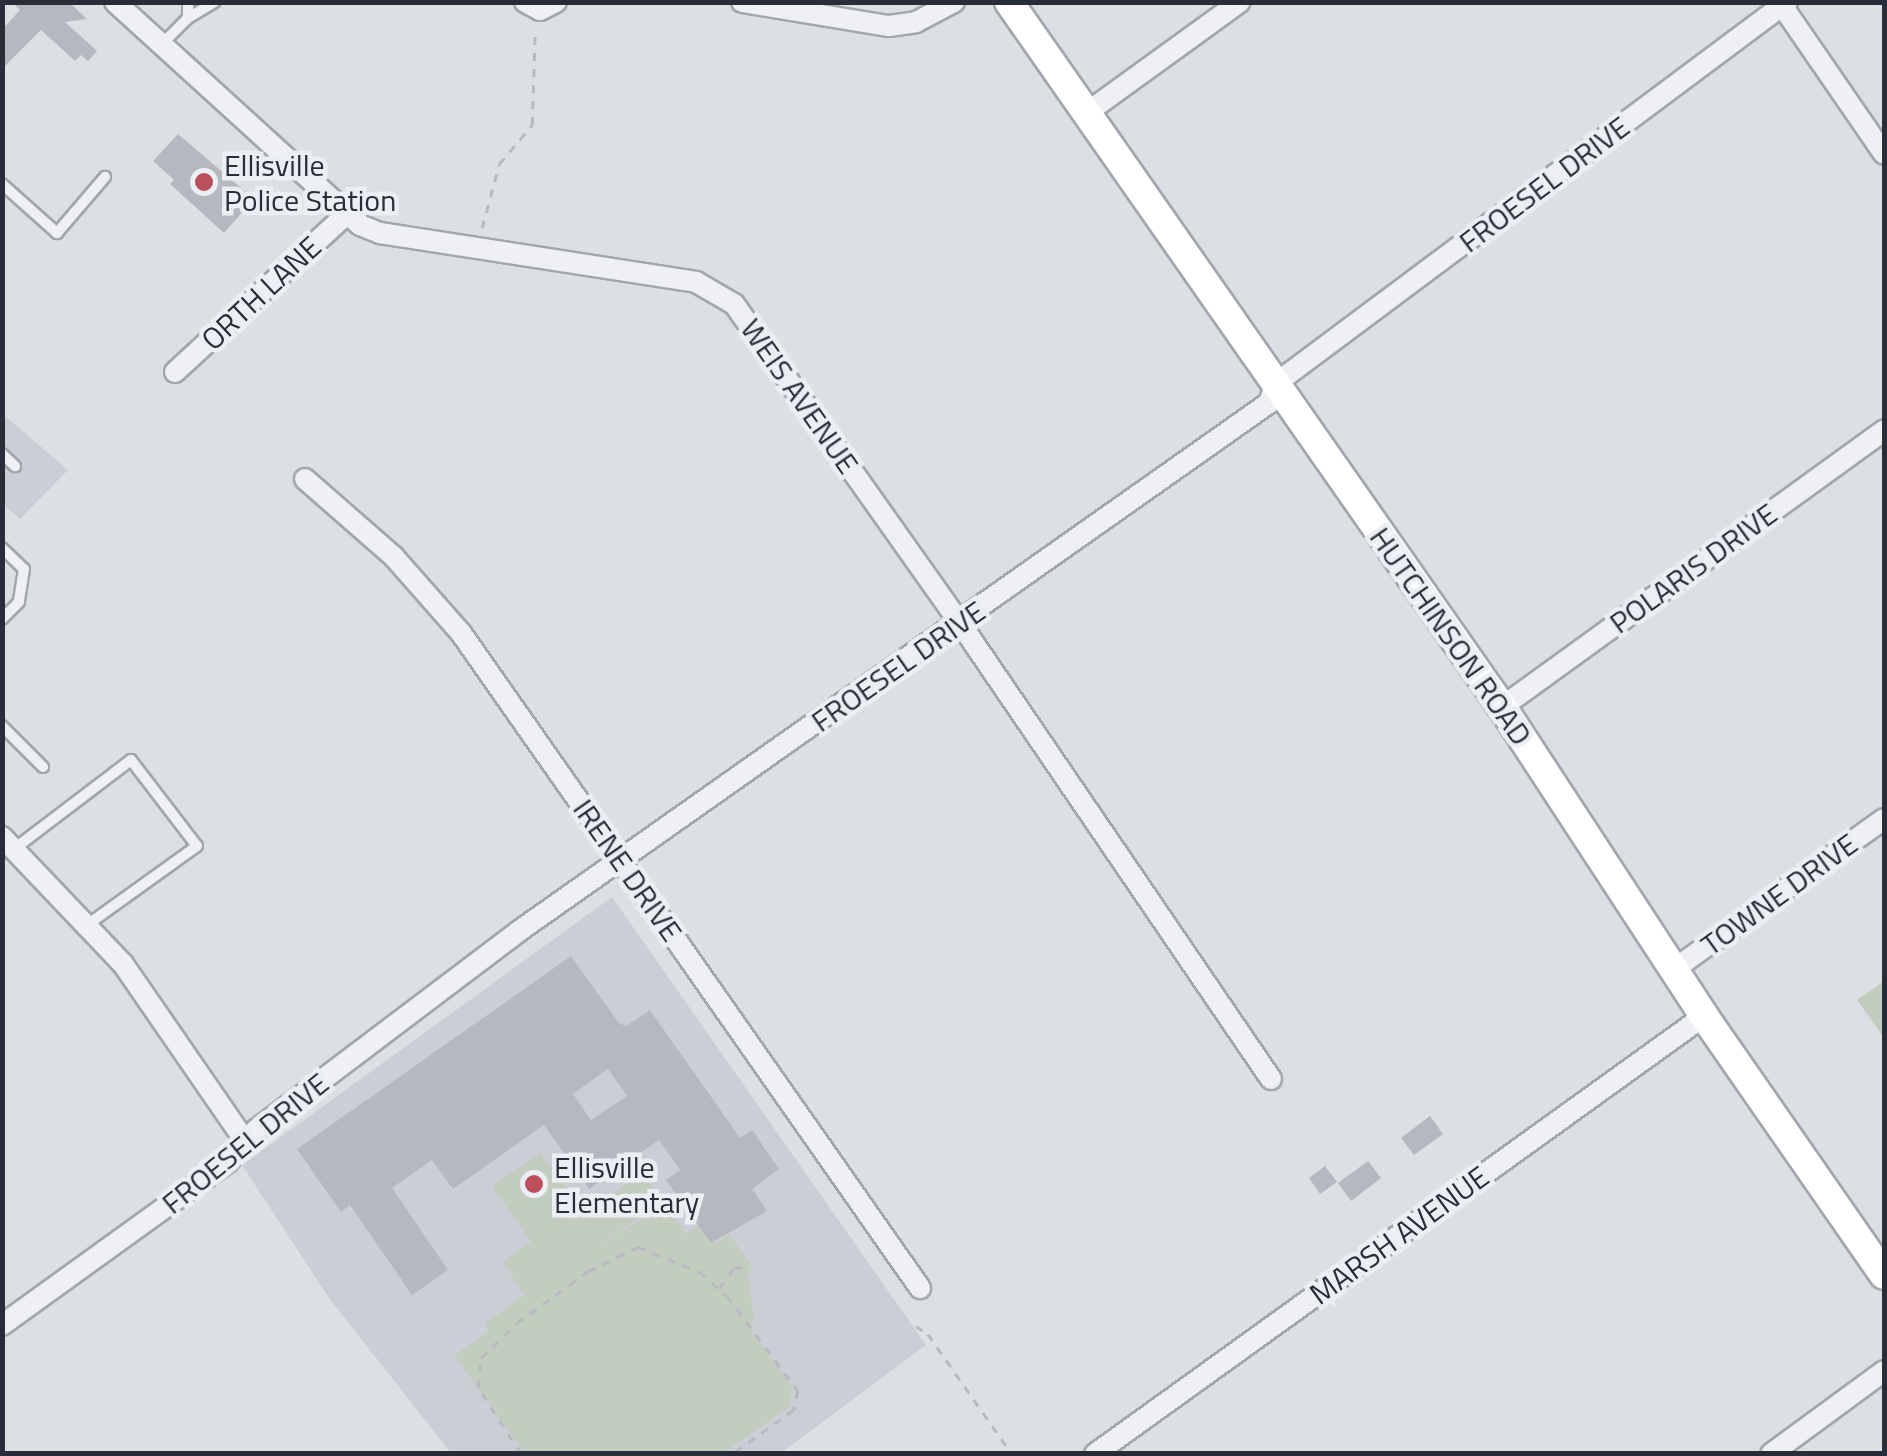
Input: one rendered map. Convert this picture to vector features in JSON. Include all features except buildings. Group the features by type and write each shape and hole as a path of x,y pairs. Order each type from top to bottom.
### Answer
{"street":[{"name":"WEIS AVENUE","path":"116,2 346,215 380,233 696,282 715,290 750,322 1271,1079"},
{"path":"525,2 540,10 556,2"},
{"path":"742,2 889,26 916,22 954,2"},
{"name":"HUTCHINSON ROAD","path":"1009,2 1502,706 1704,1016 1884,1275"},
{"path":"1085,114 1240,2"},
{"path":"1785,5 1884,154"},
{"name":"FROESEL DRIVE","path":"2,1324 228,1162 245,1141 519,931 1269,403 1275,384 1785,5"},
{"name":"ORTH LANE","path":"175,372 346,215"},
{"name":"POLARIS DRIVE","path":"1502,706 1884,430"},
{"name":"IRENE DRIVE","path":"306,479 394,557 461,633 920,1288"},
{"name":"TOWNE DRIVE","path":"1674,970 1884,819"},
{"path":"8,843 122,964 245,1141"},
{"name":"MARSH AVENUE","path":"1095,1454 1704,1016"},
{"path":"1772,1454 1884,1370"}],"lane":[{"path":"188,2 188,18"},
{"path":"161,44 188,18 215,2"},
{"path":"2,184 57,233 106,177"},
{"path":"2,454 16,466"},
{"path":"2,548 24,569 19,602 2,619"},
{"path":"2,726 43,767"},
{"path":"8,843 130,760 196,846 87,925"}],"path":[{"path":"480,237 499,164 532,125 536,28"},
{"path":"522,1454 478,1388 481,1358 516,1323 588,1271 638,1247 700,1272 719,1288 798,1391 794,1410 733,1454"},
{"path":"719,1288 735,1267 747,1268"},
{"path":"916,1326 928,1334 1012,1454"}],"shaded area":[{"path":"3,414 68,470 20,519 3,504"},
{"name":"Ellisville Elementary","path":"612,897 926,1345 781,1453 451,1453 329,1298 242,1165"}],"green space":[{"path":"1884,981 1884,1038 1857,1000"},
{"path":"540,1153 583,1209 595,1206 642,1173 662,1201 584,1257 665,1203 686,1234 703,1223 716,1243 729,1234 753,1267 748,1272 754,1320 749,1328 792,1387 790,1406 724,1453 525,1453 454,1355 489,1332 485,1323 524,1296 503,1262 531,1242 492,1186"}],"place":[{"name":"Ellisville Police Station","path":"204,182"},
{"name":"Ellisville Elementary","path":"534,1184"}]}
